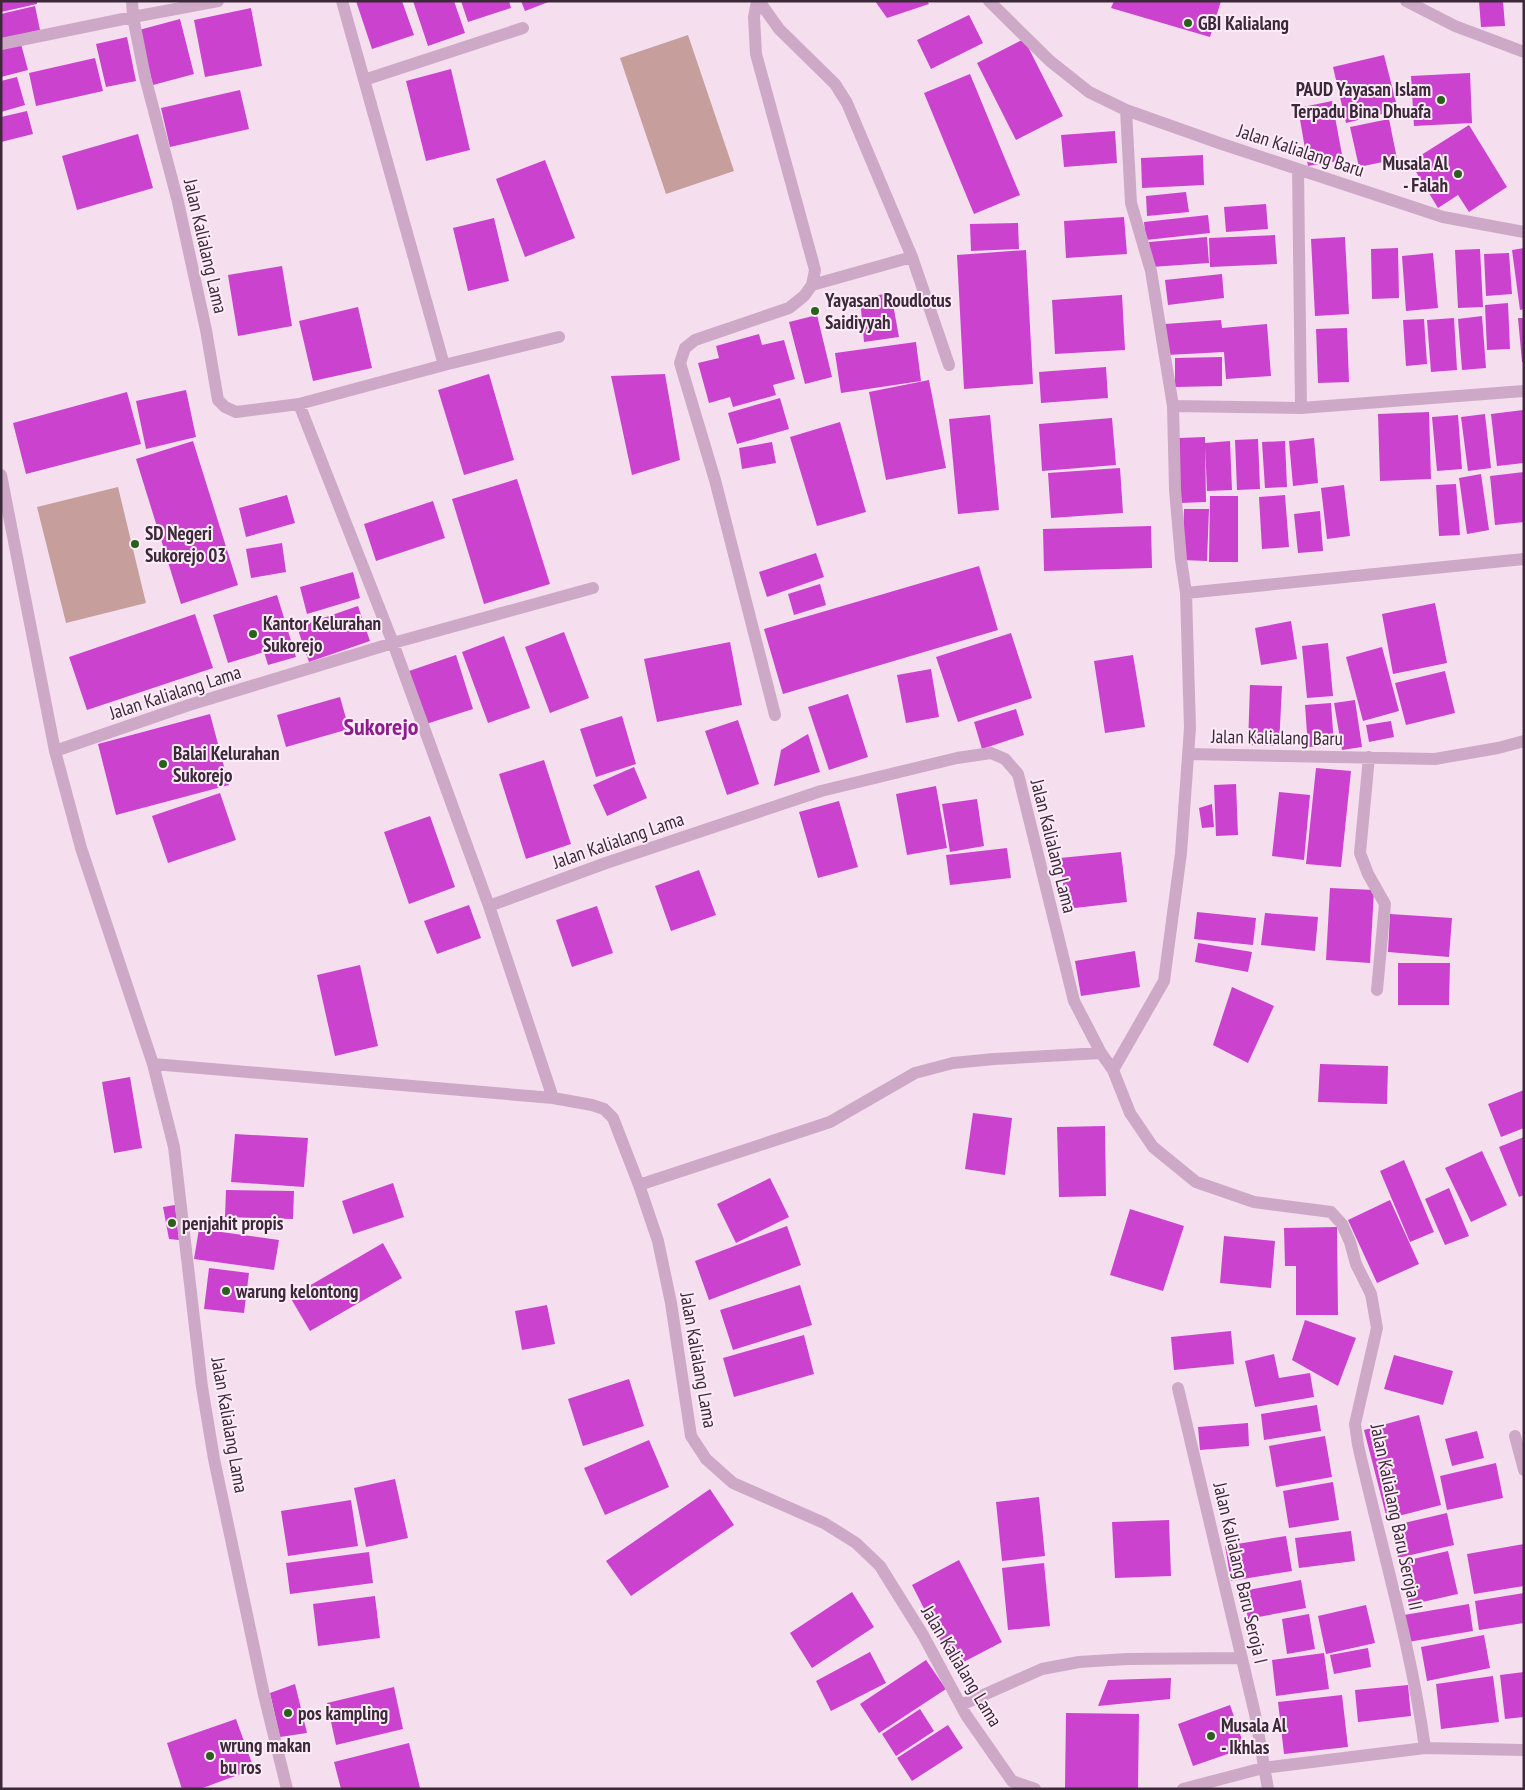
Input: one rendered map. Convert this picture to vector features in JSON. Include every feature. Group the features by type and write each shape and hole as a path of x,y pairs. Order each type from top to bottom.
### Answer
{"street":[{"name":"Jalan Kalialang Lama","path":"132,1 133,17 145,77 182,220 206,330 218,400 225,407 236,412 299,404 444,364 559,337"},
{"path":"1,44 218,1"},
{"path":"342,1 444,364"},
{"path":"758,1 779,28 835,84 848,102 912,257 949,365"},
{"path":"758,1 754,17 756,54 816,270 812,285 804,296 789,308 695,340 686,348 680,363 715,480 775,715"},
{"name":"Jalan Kalialang Baru","path":"989,1 1050,61 1066,74 1089,92 1126,110 1443,216 1524,232"},
{"path":"1406,1 1455,26 1524,52"},
{"path":"364,80 523,28"},
{"name":"Jalan Kalialang Baru","path":"1126,110 1131,204 1152,271 1173,406 1175,490 1186,593 1190,728 1188,754 1435,758 1498,748 1524,740"},
{"path":"1298,169 1301,408"},
{"path":"812,285 912,257"},
{"path":"1173,406 1301,408 1524,392"},
{"path":"299,404 393,644 488,906 553,1098"},
{"name":"Jalan Kalialang Lama","path":"1,475 55,751 81,848 153,1064 174,1147 202,1387 214,1459 264,1694 287,1789"},
{"path":"1186,593 1524,559"},
{"name":"Jalan Kalialang Lama","path":"55,751 189,705 393,644 593,588"},
{"name":"Jalan Kalialang Lama","path":"488,906 606,863 821,791 957,758 990,753 1005,758 1018,774 1074,1001 1101,1053 1113,1070 1130,1113 1153,1147 1196,1182 1254,1202 1330,1212 1342,1224 1350,1242 1356,1264 1371,1294"},
{"path":"1113,1070 1164,981 1181,853 1188,754"},
{"path":"1369,757 1360,853 1368,874 1385,904 1378,990"},
{"path":"639,1185 830,1122 915,1073 961,1062 1101,1053"},
{"name":"Jalan Kalialang Lama","path":"153,1064 553,1098 604,1109 613,1118 658,1241 671,1303 692,1436 706,1459 733,1483 824,1523 856,1543 880,1566 923,1635 961,1705 1009,1785"},
{"name":"Jalan Kalialang Baru Seroja II","path":"1371,1294 1377,1328 1355,1424 1377,1530 1420,1709 1424,1748"},
{"name":"Jalan Kalialang Baru Seroja I","path":"1178,1388 1255,1714 1268,1789"},
{"path":"1515,1436 1524,1470"},
{"path":"961,1705 1042,1669 1079,1662 1127,1659 1242,1658"},
{"path":"1182,1789 1263,1768 1424,1748 1524,1750"},
{"path":"1009,1785 1035,1789"}],"shaded area":[{"path":"688,35 734,171 666,194 620,58"},
{"path":"118,487 146,603 66,623 37,507"}],"building":[{"path":"1,1 37,1 37,4 1,12"},
{"path":"356,1 402,1 414,35 372,49"},
{"path":"413,1 454,1 465,33 428,46"},
{"path":"461,1 509,1 511,8 468,22"},
{"path":"521,1 551,1 525,11"},
{"path":"875,1 927,1 929,4 887,18"},
{"name":"GBI Kalialang","path":"1114,1 1221,1 1210,37 1111,8"},
{"path":"1479,1 1503,1 1505,26 1481,27"},
{"path":"35,6 40,30 1,39 1,14"},
{"path":"251,8 262,66 205,77 194,20"},
{"path":"969,15 983,43 931,69 917,40"},
{"path":"180,19 194,74 153,85 139,30"},
{"path":"127,37 136,81 106,87 96,44"},
{"path":"1024,39 1063,116 1016,140 977,63"},
{"path":"21,44 28,70 1,77 1,49"},
{"path":"1384,55 1398,110 1346,123 1333,67"},
{"path":"95,58 103,91 36,106 29,73"},
{"path":"451,69 470,150 426,161 406,81"},
{"name":"PAUD Yayasan Islam Terpadu Bina Dhuafa","path":"1470,73 1472,123 1414,126 1411,76"},
{"path":"970,74 1020,195 974,214 924,93"},
{"path":"17,77 25,105 1,112 1,81"},
{"path":"240,90 249,129 170,147 161,108"},
{"path":"1332,101 1343,160 1308,166 1298,108"},
{"path":"27,111 33,134 1,142 1,117"},
{"path":"1389,119 1397,159 1359,167 1350,127"},
{"name":"Musala Al - Falah","path":"1469,125 1507,187 1469,212 1458,195 1438,208 1410,162"},
{"path":"1115,131 1117,163 1064,167 1061,135"},
{"path":"138,134 153,188 77,210 62,156"},
{"path":"1203,155 1204,185 1142,188 1141,158"},
{"path":"545,160 575,238 525,257 496,179"},
{"path":"1186,192 1189,212 1147,216 1146,196"},
{"path":"1266,204 1268,229 1226,232 1224,207"},
{"path":"1208,215 1210,233 1146,240 1144,222"},
{"path":"1124,217 1127,254 1066,258 1064,221"},
{"path":"494,218 509,281 468,291 453,228"},
{"path":"1018,223 1019,249 971,251 970,224"},
{"path":"1275,235 1277,264 1210,267 1209,238"},
{"path":"1207,237 1209,263 1151,267 1149,242"},
{"path":"1345,237 1349,314 1315,316 1311,239"},
{"path":"1398,248 1399,298 1372,299 1371,249"},
{"path":"1524,248 1524,309 1520,310 1512,250"},
{"path":"1480,249 1483,307 1458,308 1455,250"},
{"path":"1026,250 1033,384 964,389 957,255"},
{"path":"1433,253 1438,308 1406,311 1402,256"},
{"path":"1509,253 1512,294 1486,296 1484,254"},
{"path":"282,266 292,326 238,336 228,275"},
{"path":"1222,274 1224,298 1168,305 1165,280"},
{"path":"891,293 899,337 864,342 860,298"},
{"path":"1122,295 1125,350 1055,354 1052,300"},
{"path":"1508,303 1510,349 1487,350 1485,305"},
{"path":"358,307 372,368 313,381 299,321"},
{"path":"817,315 832,377 805,384 789,322"},
{"path":"1482,316 1486,368 1462,370 1458,319"},
{"path":"1454,318 1457,370 1431,372 1427,320"},
{"path":"1518,318 1524,318 1524,362 1522,362"},
{"path":"1424,319 1427,364 1406,366 1403,320"},
{"path":"1221,320 1222,328 1267,324 1271,376 1226,379 1224,352 1167,355 1165,324"},
{"path":"1347,328 1349,382 1318,383 1316,329"},
{"path":"759,334 762,345 784,340 795,379 773,385 776,395 733,407 730,397 709,403 698,363 719,358 716,346"},
{"path":"916,342 921,381 841,393 835,353"},
{"path":"1222,357 1222,386 1175,387 1175,358"},
{"path":"1106,367 1108,398 1041,403 1039,372"},
{"path":"489,374 514,460 464,475 438,390"},
{"path":"665,374 680,460 632,475 611,376"},
{"path":"929,380 946,468 886,480 869,392"},
{"path":"186,390 196,437 146,449 136,401"},
{"path":"127,392 141,444 26,474 13,423"},
{"path":"780,398 789,429 737,444 728,413"},
{"path":"1523,410 1524,463 1497,466 1491,414"},
{"path":"1429,412 1431,479 1380,481 1378,414"},
{"path":"1485,414 1491,468 1468,471 1461,417"},
{"path":"990,415 999,510 958,514 949,419"},
{"path":"1458,415 1462,469 1437,471 1432,417"},
{"path":"1112,418 1116,465 1042,471 1039,424"},
{"path":"840,422 866,512 817,526 790,437"},
{"path":"1205,437 1206,502 1180,503 1179,438"},
{"path":"1314,438 1318,483 1293,486 1289,441"},
{"path":"1258,439 1260,489 1237,490 1235,440"},
{"path":"193,441 238,585 181,604 136,459"},
{"path":"1230,441 1232,490 1207,491 1205,443"},
{"path":"1285,441 1287,487 1265,488 1262,442"},
{"path":"772,442 776,463 742,469 739,448"},
{"path":"1120,468 1123,513 1051,518 1048,473"},
{"path":"1524,472 1524,522 1495,525 1490,476"},
{"path":"1481,474 1489,530 1467,534 1459,478"},
{"path":"517,479 550,584 484,604 452,499"},
{"path":"1456,484 1460,535 1439,536 1436,485"},
{"path":"1344,485 1350,536 1327,539 1321,488"},
{"path":"287,495 295,523 246,537 239,508"},
{"path":"1285,495 1289,547 1262,549 1259,497"},
{"path":"1210,496 1238,496 1238,562 1209,562"},
{"path":"433,501 445,538 376,561 364,524"},
{"path":"1184,509 1209,509 1207,561 1182,560"},
{"path":"1320,511 1323,551 1298,553 1294,514"},
{"path":"1151,526 1152,568 1044,571 1043,529"},
{"path":"282,543 286,572 251,578 246,549"},
{"path":"816,553 824,577 767,597 759,572"},
{"path":"979,566 998,630 783,694 764,629"},
{"path":"353,572 360,598 307,614 300,587"},
{"path":"820,584 826,605 794,615 788,594"},
{"name":"Kantor Kelurahan Sukorejo","path":"277,595 296,657 268,665 264,652 228,663 213,615"},
{"path":"1435,603 1447,663 1393,674 1382,614"},
{"path":"358,606 370,641 309,662 297,627"},
{"path":"195,614 213,668 87,710 69,657"},
{"path":"1291,621 1297,659 1261,665 1255,628"},
{"path":"564,632 589,698 550,713 525,647"},
{"path":"1011,633 1032,698 958,722 936,657"},
{"path":"504,636 530,708 488,723 462,652"},
{"path":"730,642 742,705 657,722 644,659"},
{"path":"1328,643 1333,696 1307,698 1302,646"},
{"path":"1382,647 1399,711 1363,721 1346,657"},
{"path":"456,655 473,709 426,724 409,671"},
{"path":"1133,655 1145,727 1105,733 1094,661"},
{"path":"931,669 939,717 906,723 897,675"},
{"path":"1445,671 1455,713 1406,725 1395,683"},
{"path":"1250,685 1282,686 1279,746 1248,745"},
{"path":"848,694 868,757 829,770 808,707"},
{"path":"340,697 349,729 286,747 277,715"},
{"path":"1355,700 1362,747 1342,750 1334,703"},
{"path":"1331,703 1334,745 1308,747 1305,705"},
{"path":"1016,709 1024,735 982,749 974,722"},
{"name":"Balai Kelurahan Sukorejo","path":"210,714 229,785 116,815 98,744"},
{"path":"622,716 636,764 596,777 580,729"},
{"path":"738,720 759,784 727,795 705,731"},
{"path":"1391,721 1394,737 1369,742 1366,725"},
{"path":"808,734 820,772 774,786 781,750"},
{"path":"544,760 571,844 526,859 499,774"},
{"path":"634,767 647,798 607,816 593,785"},
{"path":"1316,768 1351,771 1341,867 1306,864"},
{"path":"1236,784 1238,835 1216,836 1214,785"},
{"path":"936,786 947,848 907,855 896,794"},
{"path":"1279,792 1310,795 1304,860 1272,856"},
{"path":"220,793 236,840 168,863 152,816"},
{"path":"977,799 984,846 950,852 942,804"},
{"path":"839,801 858,867 818,878 799,812"},
{"path":"1212,804 1214,827 1202,828 1199,808"},
{"path":"430,816 455,887 409,904 384,832"},
{"path":"1007,848 1011,878 950,885 946,855"},
{"path":"1121,852 1127,902 1066,909 1060,858"},
{"path":"699,870 716,915 671,931 655,886"},
{"path":"1330,888 1374,890 1370,963 1326,960"},
{"path":"469,905 481,938 437,954 424,921"},
{"path":"597,906 613,953 572,967 556,920"},
{"path":"1197,912 1256,918 1253,945 1194,939"},
{"path":"1265,913 1318,917 1315,951 1261,945"},
{"path":"1390,914 1452,918 1449,957 1388,952"},
{"path":"1198,943 1252,952 1248,972 1195,962"},
{"path":"1135,951 1140,987 1081,996 1075,961"},
{"path":"1398,963 1450,963 1449,1005 1398,1005"},
{"path":"360,965 378,1046 335,1056 317,975"},
{"path":"1232,987 1274,1006 1248,1063 1213,1045"},
{"path":"1320,1064 1388,1066 1387,1104 1318,1102"},
{"path":"130,1077 142,1148 114,1153 102,1082"},
{"path":"1524,1090 1524,1128 1501,1137 1488,1104"},
{"path":"973,1113 1012,1118 1005,1175 965,1169"},
{"path":"1105,1126 1106,1196 1059,1197 1057,1127"},
{"path":"235,1134 308,1138 304,1187 231,1182"},
{"path":"1524,1137 1524,1195 1519,1197 1499,1147"},
{"path":"1482,1151 1507,1205 1471,1222 1445,1168"},
{"path":"1404,1160 1434,1232 1410,1242 1380,1171"},
{"path":"770,1178 789,1217 736,1243 717,1204"},
{"path":"393,1183 404,1217 353,1234 342,1201"},
{"path":"1449,1188 1469,1236 1445,1245 1425,1199"},
{"path":"226,1190 294,1191 293,1219 225,1217"},
{"path":"1390,1200 1419,1264 1377,1283 1348,1220"},
{"name":"penjahit propis","path":"175,1205 179,1240 169,1239 163,1207"},
{"path":"1130,1209 1184,1226 1163,1291 1110,1275"},
{"path":"787,1226 801,1265 709,1300 695,1261"},
{"path":"1337,1227 1338,1315 1296,1315 1296,1266 1285,1266 1284,1228"},
{"path":"199,1229 279,1240 274,1270 194,1259"},
{"path":"1224,1236 1275,1241 1271,1288 1220,1283"},
{"path":"383,1243 402,1278 310,1331 290,1297"},
{"name":"warung kelontong","path":"209,1268 249,1273 244,1313 204,1309"},
{"path":"800,1285 812,1325 733,1350 720,1310"},
{"path":"547,1305 555,1344 522,1350 515,1311"},
{"path":"1305,1320 1356,1338 1338,1386 1292,1360"},
{"path":"1231,1331 1234,1364 1174,1370 1171,1337"},
{"path":"804,1335 814,1374 734,1397 723,1358"},
{"path":"1274,1354 1279,1378 1310,1373 1314,1397 1255,1407 1245,1361"},
{"path":"1394,1355 1453,1371 1443,1405 1384,1389"},
{"path":"629,1379 644,1426 583,1446 568,1399"},
{"path":"1317,1405 1321,1431 1264,1440 1261,1414"},
{"path":"1419,1415 1441,1505 1387,1519 1364,1430"},
{"path":"1248,1423 1249,1446 1200,1450 1198,1427"},
{"path":"1477,1431 1484,1458 1452,1466 1445,1439"},
{"path":"1325,1436 1332,1477 1276,1487 1269,1446"},
{"path":"649,1440 669,1487 605,1515 584,1468"},
{"path":"1496,1463 1503,1498 1447,1510 1440,1476"},
{"path":"395,1479 408,1538 366,1547 354,1488"},
{"path":"1333,1482 1339,1520 1289,1528 1283,1491"},
{"path":"710,1489 734,1525 631,1596 606,1561"},
{"path":"1039,1497 1045,1556 1002,1561 996,1502"},
{"path":"351,1500 358,1546 288,1556 281,1511"},
{"path":"1447,1513 1454,1545 1398,1558 1391,1526"},
{"path":"1169,1520 1171,1576 1115,1578 1112,1522"},
{"path":"1351,1531 1355,1561 1299,1568 1295,1538"},
{"path":"1286,1536 1292,1571 1231,1581 1225,1546"},
{"path":"1524,1544 1524,1586 1474,1594 1467,1554"},
{"path":"1448,1551 1458,1594 1409,1605 1400,1562"},
{"path":"369,1552 373,1583 290,1594 286,1563"},
{"path":"959,1560 1002,1642 954,1667 912,1585"},
{"path":"1044,1563 1050,1626 1008,1630 1002,1568"},
{"path":"1301,1580 1306,1608 1248,1619 1243,1591"},
{"path":"852,1592 874,1627 812,1668 790,1633"},
{"path":"1524,1593 1524,1623 1479,1630 1475,1601"},
{"path":"375,1596 380,1638 318,1646 313,1604"},
{"path":"1469,1604 1473,1631 1408,1642 1404,1615"},
{"path":"1366,1605 1375,1643 1326,1654 1318,1616"},
{"path":"1309,1614 1315,1649 1287,1654 1282,1619"},
{"path":"1484,1635 1490,1668 1427,1681 1421,1647"},
{"path":"1368,1648 1371,1667 1334,1674 1330,1655"},
{"path":"870,1652 886,1683 831,1711 816,1681"},
{"path":"1324,1653 1329,1689 1276,1696 1272,1660"},
{"path":"926,1660 946,1689 879,1733 860,1704"},
{"path":"1524,1672 1524,1717 1505,1719 1500,1675"},
{"path":"1493,1676 1499,1722 1441,1729 1436,1684"},
{"path":"1171,1678 1170,1699 1098,1706 1108,1680"},
{"name":"pos kampling","path":"295,1684 307,1733 280,1737 270,1693"},
{"path":"1408,1685 1411,1716 1358,1722 1355,1690"},
{"path":"394,1687 403,1729 336,1745 327,1703"},
{"path":"1342,1695 1348,1747 1284,1754 1278,1702"},
{"name":"Musala Al - Ikhlas","path":"1230,1705 1245,1748 1193,1766 1178,1724"},
{"path":"920,1709 934,1731 896,1756 882,1734"},
{"path":"1066,1713 1139,1714 1138,1789 1065,1789"},
{"name":"wrung makan bu ros","path":"236,1719 254,1769 200,1789 182,1789 167,1743"},
{"path":"948,1725 963,1748 912,1781 897,1758"},
{"path":"409,1743 420,1788 341,1789 334,1762"}],"place":[{"name":"GBI Kalialang","path":"1188,23"},
{"name":"PAUD Yayasan Islam Terpadu Bina Dhuafa","path":"1441,100"},
{"name":"Musala Al - Falah","path":"1458,174"},
{"name":"Yayasan Roudlotus Saidiyyah","path":"815,311"},
{"name":"SD Negeri Sukorejo 03","path":"135,544"},
{"name":"Kantor Kelurahan Sukorejo","path":"253,634"},
{"name":"Balai Kelurahan Sukorejo","path":"163,764"},
{"name":"penjahit propis","path":"172,1223"},
{"name":"warung kelontong","path":"226,1291"},
{"name":"pos kampling","path":"288,1713"},
{"name":"Musala Al - Ikhlas","path":"1211,1736"},
{"name":"wrung makan bu ros","path":"210,1756"}],"district":[{"name":"Sukorejo","path":"381,727"}]}
